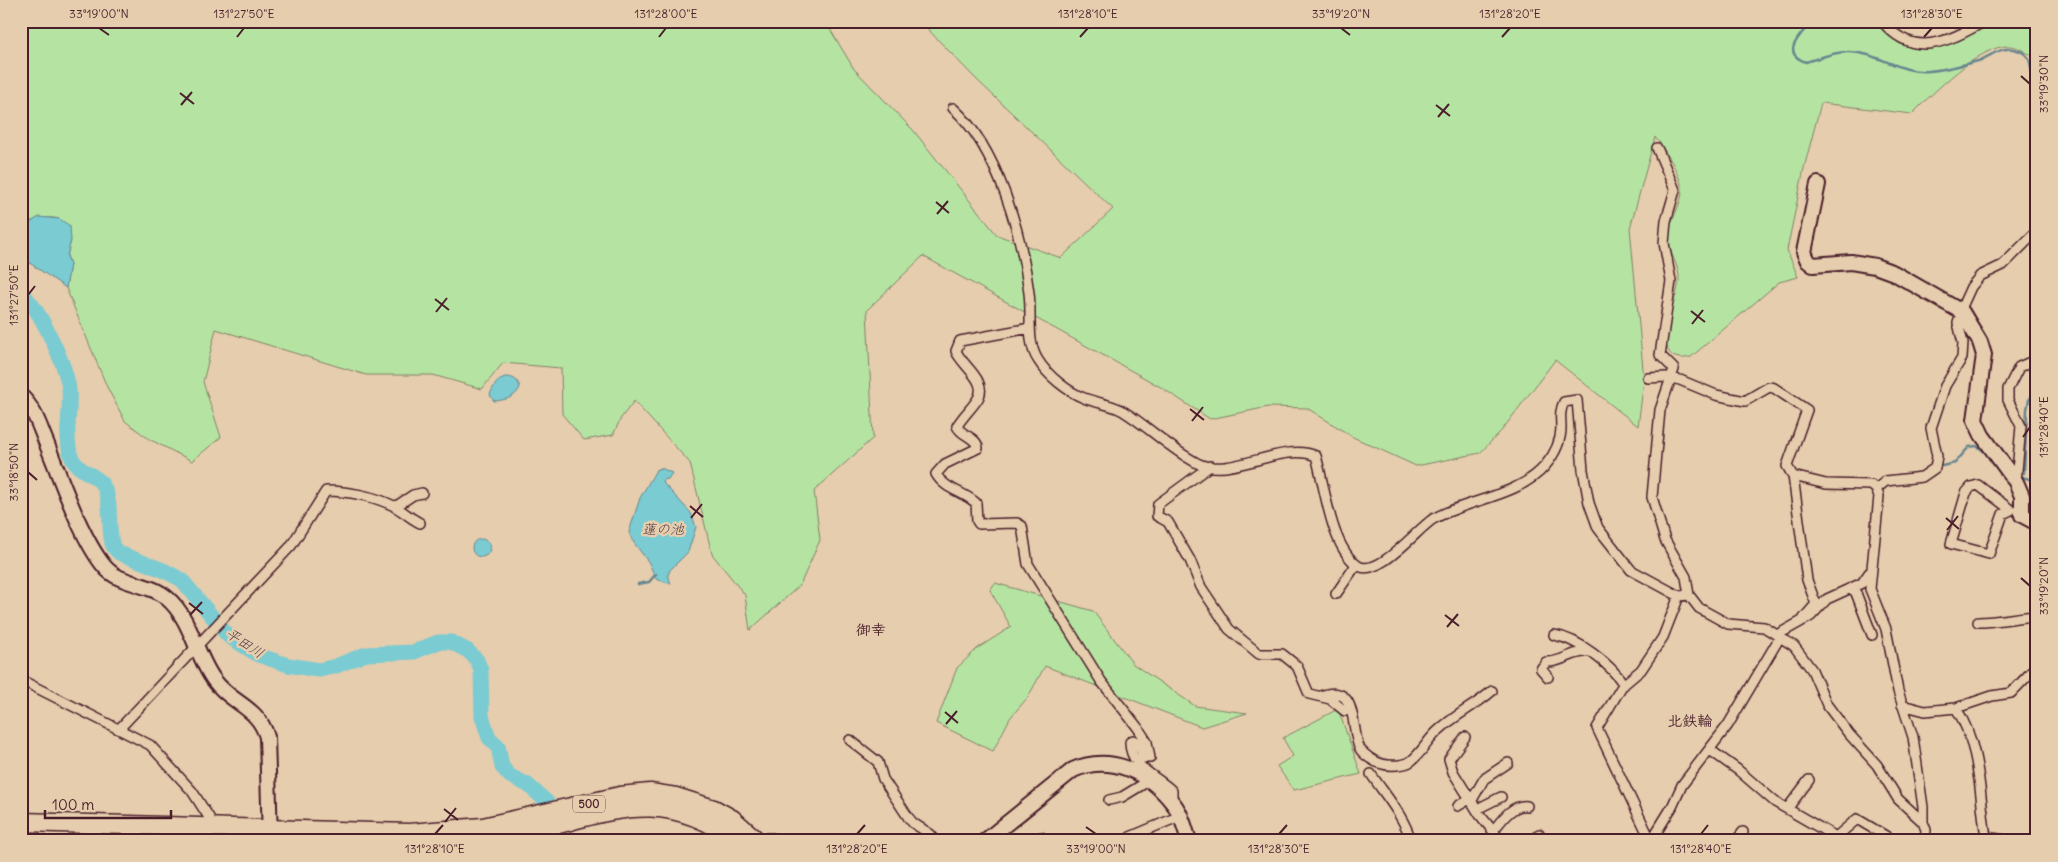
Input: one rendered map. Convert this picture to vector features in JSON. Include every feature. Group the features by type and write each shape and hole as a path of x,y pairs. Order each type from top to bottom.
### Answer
{"highway":[{"name":"500","path":"21,833 250,840 269,834 408,833 483,827 635,794 676,797 714,809 740,826 757,841"},
{"name":"500","path":"449,841 513,834 644,806 684,812 710,823 738,841"},
{"name":"500","path":"21,822 212,827 337,841"}],"street":[{"path":"1882,21 1902,40 1923,45 1956,36 1985,21"},
{"path":"953,108 964,117 992,164 1018,232 1028,289 1030,328 1037,360 1071,393 1122,410 1183,455 1200,465 1232,466 1293,452 1316,456 1340,544 1356,565 1363,568 1375,567 1434,519 1515,486 1545,467 1556,450 1561,430 1560,410 1564,402 1577,400 1583,470 1589,503 1598,528 1631,570 1679,596 1689,595"},
{"path":"1657,148 1675,190 1666,221 1664,243 1671,281 1660,355 1674,369 1660,410 1652,498 1665,540 1686,577 1689,595 1699,608 1728,624 1764,627 1794,646 1806,662 1827,705 1849,734 1877,765 1898,799 1923,822"},
{"path":"1818,184 1804,252 1808,261 1813,266 1851,262 1875,266 1894,274 1961,311 1980,342 1984,355 1975,415 1976,424 2016,482 2022,496 2017,512"},
{"path":"1876,489 1886,481 1922,476 1935,468 1937,456 1931,428 1945,386 1962,358 1962,343 1958,323 1971,287 1980,276 2003,264 2037,231"},
{"path":"1030,328 960,340 956,351 975,377 981,391 979,398 958,426 960,431 976,441 978,448 945,464 936,474 939,480 970,497 976,503 979,524 1017,523 1022,526 1028,564 1102,681 1147,742 1150,758 1144,758 1137,742 1133,740 1130,742 1130,753 1135,762 1172,791 1172,802"},
{"path":"2016,482 2021,426 2008,400 2008,389 2018,368 2037,359"},
{"path":"1648,378 1671,378 1692,384 1716,395 1744,401 1769,387 1774,388 1805,409 1806,416 1787,464 1793,476 1807,580 1816,604 1804,618 1779,636 1728,725 1682,786 1672,808 1651,841"},
{"path":"21,396 30,404 39,422 87,539 100,561 120,578 155,589 167,597 180,615 219,687 248,707 263,726 266,738 269,834"},
{"path":"1210,466 1158,504 1157,516 1168,522 1190,560 1201,587 1229,629 1259,654 1282,654 1297,666 1309,694 1330,699 1345,711"},
{"path":"1793,476 1826,484 1871,485 1876,489 1879,496 1870,589 1888,636 1902,705 1914,737 1926,841"},
{"path":"2017,512 2003,514 1989,554 1950,544 1966,493 1971,487 1978,485 2017,512 2037,523"},
{"path":"120,728 168,678 206,634 291,546 326,491 355,494 394,507 420,523"},
{"path":"394,507 413,495 422,493"},
{"path":"1336,594 1356,565"},
{"path":"1804,618 1811,616 1827,599 1862,584 1871,570"},
{"path":"1852,588 1856,593 1872,635"},
{"path":"1651,841 1597,728 1624,685 1641,670 1663,637 1679,596"},
{"path":"1978,622 2037,616"},
{"path":"1554,635 1572,639 1609,665 1624,685"},
{"path":"1548,677 1541,669 1546,662 1556,663 1579,652 1588,652"},
{"path":"1902,705 1925,711 1956,708 1992,696 2011,694 2037,666"},
{"path":"21,680 120,728 150,745 163,757 192,791 210,819 212,827"},
{"path":"1320,696 1333,694 1346,699 1352,707 1355,735 1360,750 1381,764 1394,765 1410,763 1440,729 1492,691"},
{"path":"1956,708 1966,727 1979,771 1979,796 1984,839 2011,841"},
{"path":"1465,737 1449,759 1453,772 1501,841"},
{"path":"850,740 878,762 883,779 913,824 930,834 936,841"},
{"path":"1710,750 1738,770 1774,802 1837,839 1857,819 1894,841"},
{"path":"984,841 1073,770 1087,764 1111,763 1150,780 1172,802 1180,816 1187,840"},
{"path":"1458,806 1471,799 1484,779 1508,763"},
{"path":"1371,774 1408,830 1410,841"},
{"path":"1109,800 1122,797 1150,780"},
{"path":"1787,809 1809,780"},
{"path":"1477,809 1501,797"},
{"path":"1493,831 1508,814 1522,806 1527,806"},
{"path":"714,809 736,817 772,840"},
{"path":"1132,841 1130,837 1180,816"},
{"path":"1736,841 1744,832"},
{"path":"1522,841 1533,840 1539,834"},
{"path":"761,841 772,840"}],"green space":[{"path":"21,21 825,21 854,69 913,130 997,235 1061,258 1113,209 975,78 920,21 1879,21 1892,38 1916,48 1959,41 1993,21 2037,21 2037,57 2013,46 1997,48 1985,53 1958,72 1912,114 1821,103 1804,168 1787,250 1798,277 1779,282 1691,357 1677,358 1669,353 1666,343 1679,280 1678,270 1669,245 1668,234 1681,200 1682,188 1678,174 1655,137 1630,228 1644,380 1638,426 1555,360 1502,430 1480,453 1416,466 1353,437 1307,408 1268,407 1210,419 1159,386 923,256 867,310 873,438 814,491 820,540 800,585 750,630 745,595 712,554 690,463 634,401 621,418 613,435 584,440 562,414 561,368 503,363 482,389 433,375 366,375 216,329 203,382 221,437 192,461 149,439 125,421 107,387 66,288 70,264 67,256 71,240 60,219 44,218 21,223"},
{"path":"995,583 1093,611 1133,664 1195,706 1247,713 1202,727 1045,666 1028,697 1010,718 993,751 936,723 957,668 978,648 1011,627 990,590"},
{"path":"1338,709 1361,774 1294,790 1277,766 1293,756 1283,738"}],"water":[{"path":"39,217 60,219 70,226 71,240 67,256 70,264 66,288 21,257 21,223 31,222"},
{"path":"505,377 514,379 520,387 513,396 494,401 490,395 492,390"},
{"name":"蓮の池","path":"661,468 672,473 668,479 663,480 664,484 691,513 696,527 688,552 670,570 668,575 671,584 656,579 649,563 632,540 629,532 640,498 656,470"},
{"path":"481,539 487,542 490,548 487,554 481,557 475,554 472,548 475,542"}],"waterway":[{"path":"1557,24 1569,21"},
{"path":"1812,21 1793,48 1798,58 1806,62 1847,52 1868,55 1908,69 1929,71 1978,61 2001,50 2012,49 2024,53 2028,57 2032,81 2037,92"},
{"name":"平田川","path":"21,293 44,324 64,368 69,391 68,440 71,456 82,470 101,482 104,487 107,494 111,540 113,547 119,553 163,570 182,580 228,636 258,655 288,665 319,670 336,666 366,654 414,652 438,642 451,642 468,651 477,660 481,670 482,716 489,738 498,746 502,767 510,776 528,785 548,803"},
{"path":"2024,473 2027,409 2029,400 2037,389"},
{"path":"1942,466 1955,463 1969,447 1976,446 1981,448 1999,471 2003,473"},
{"path":"2018,476 2037,481"},
{"path":"638,584 649,582 656,574"}],"district":[{"name":"御幸","path":"871,630"},
{"name":"北鉄輪","path":"1690,721"}]}
